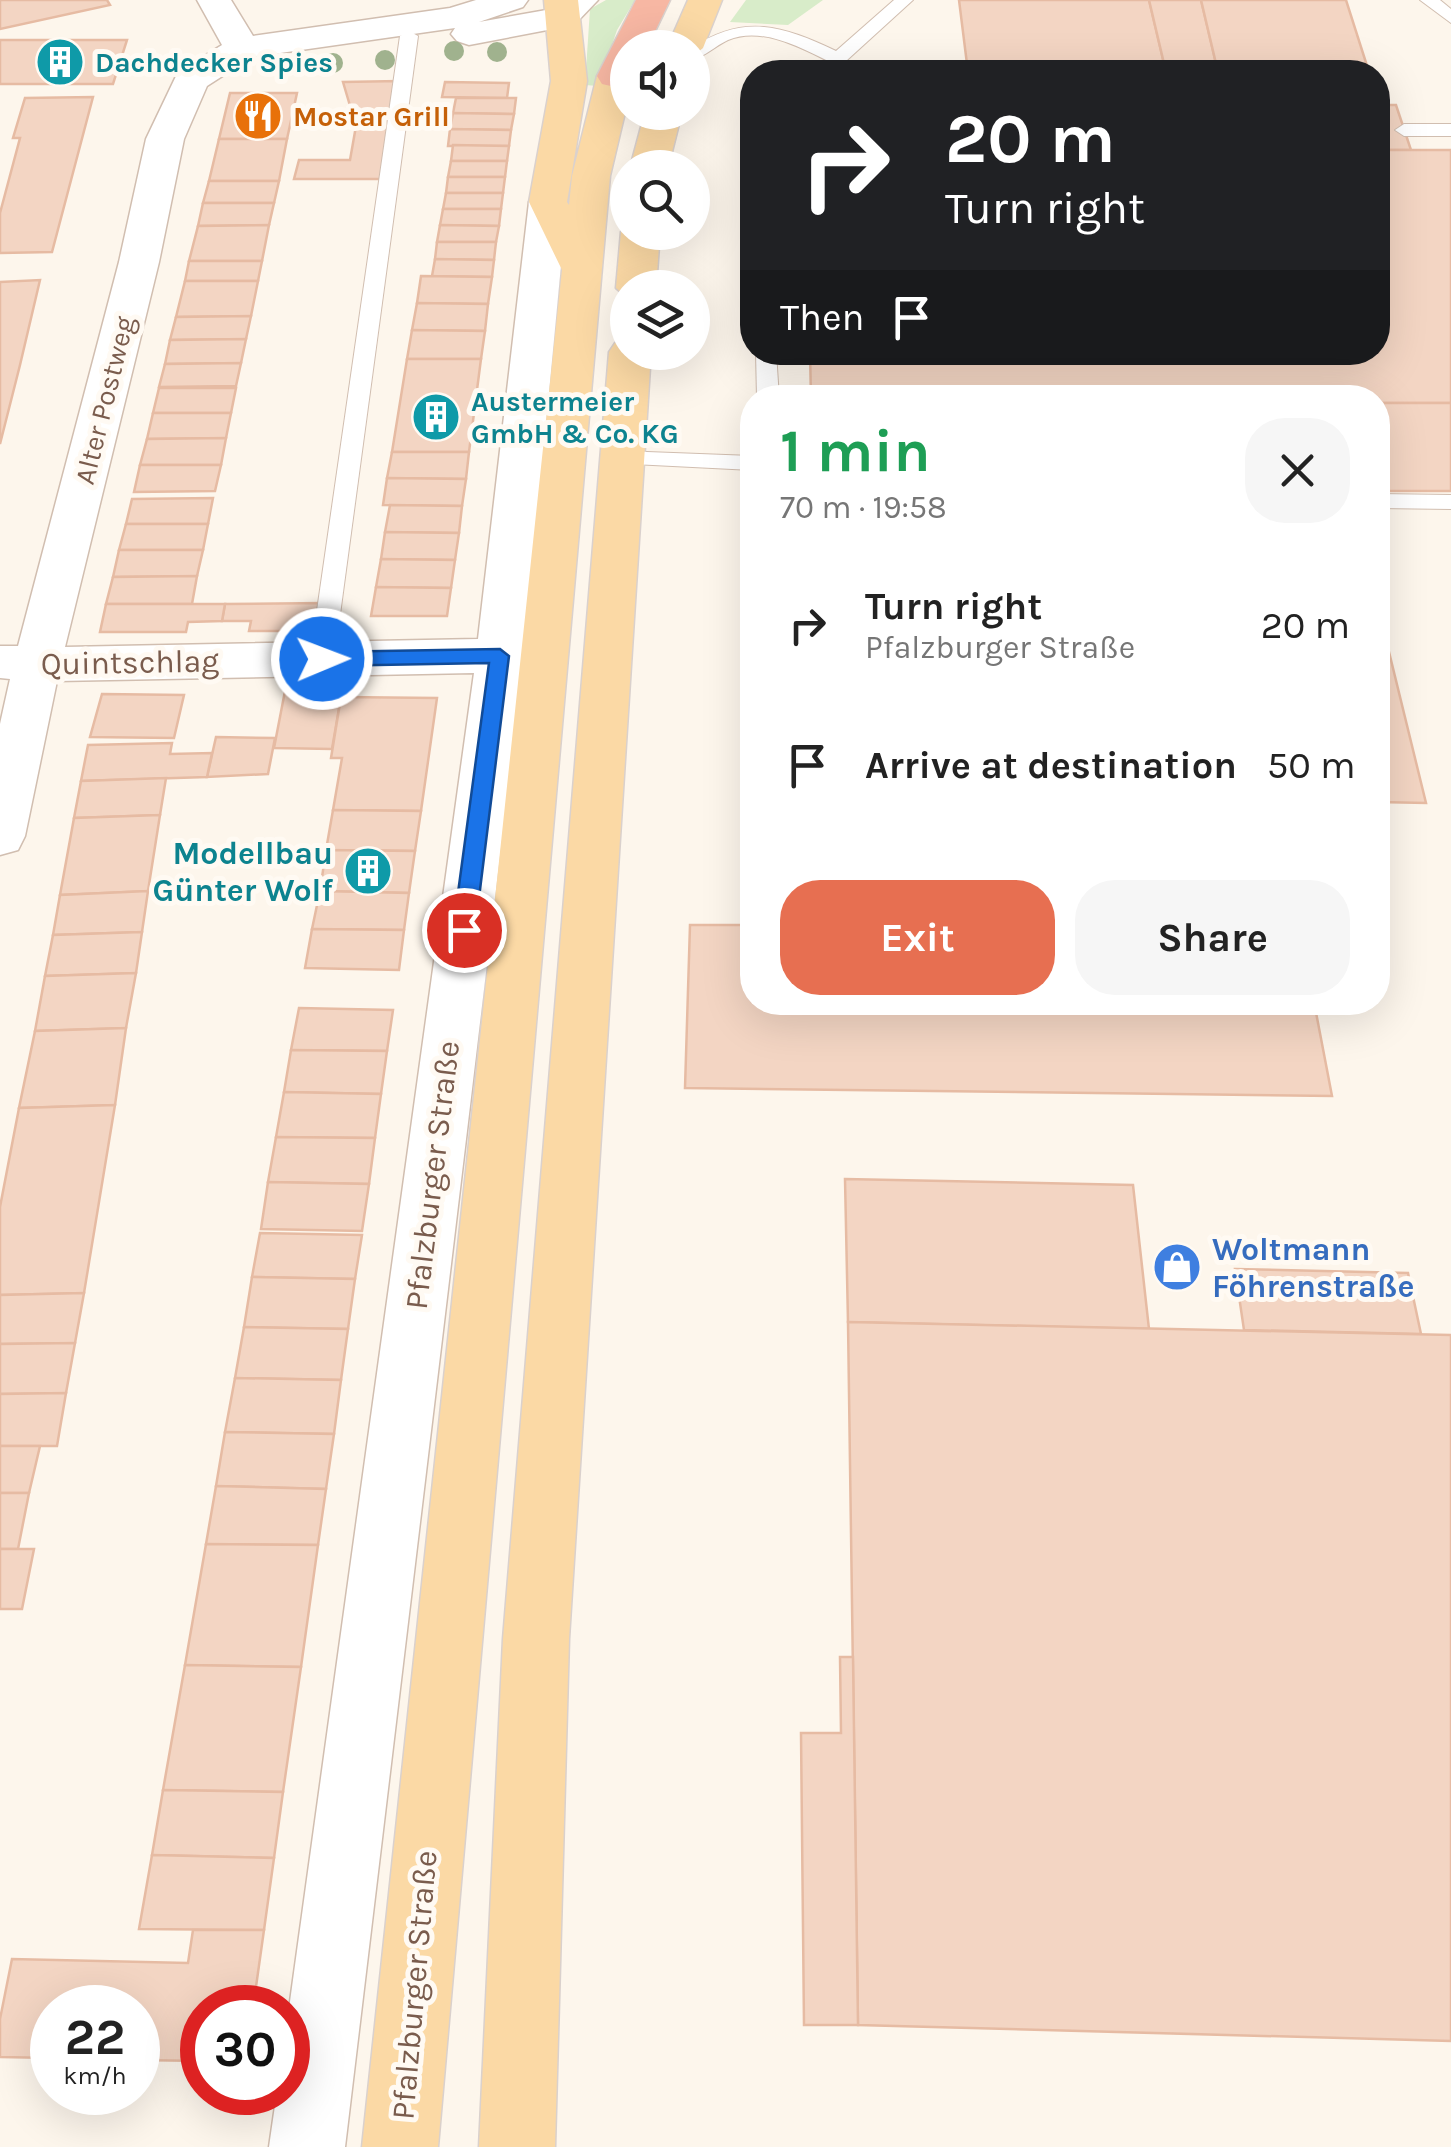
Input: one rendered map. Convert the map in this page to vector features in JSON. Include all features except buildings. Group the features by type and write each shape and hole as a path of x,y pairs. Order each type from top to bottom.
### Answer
{"highway":[{"path":"637,30 652,0"}],"main road":[{"path":"692,30 705,0"},
{"name":"Pfalzburger Straße","path":"400,2147 582,271 570,189 569,6"},
{"path":"570,189 610,86"},
{"path":"516,2147 536,1639 628,370"}],"street":[{"path":"214,0 242,48 455,18 510,0"},
{"path":"346,35 477,33 569,6"},
{"name":"Alter Postweg","path":"0,836 19,663 139,262 165,139 191,80 242,48"},
{"name":"Pfalzburger Straße","path":"307,2147 500,656 570,189"},
{"name":"Quintschlag","path":"19,663 500,656"}],"lane":[{"path":"840,60 876,14 904,0"},
{"path":"1429,0 1451,18"},
{"path":"710,44 728,34 755,31 790,36 826,60"},
{"path":"322,659 410,36"},
{"path":"1404,130 1451,130"},
{"path":"621,458 740,463"},
{"path":"1390,500 1451,502"}],"green space":[{"path":"606,0 635,0 617,30 610,30 610,51 598,86 585,85 590,9"},
{"path":"746,0 823,0 788,25 730,22"}],"place":[{"name":"Dachdecker Spies","path":"60,62"},
{"name":"Mostar Grill","path":"258,116"},
{"name":"Austermeier GmbH & Co. KG","path":"436,417"},
{"name":"Modellbau Günter Wolf","path":"368,871"},
{"name":"Woltmann Föhrenstraße","path":"1177,1267"}],"route":[{"path":"322,659 500,656 464,930"}]}
